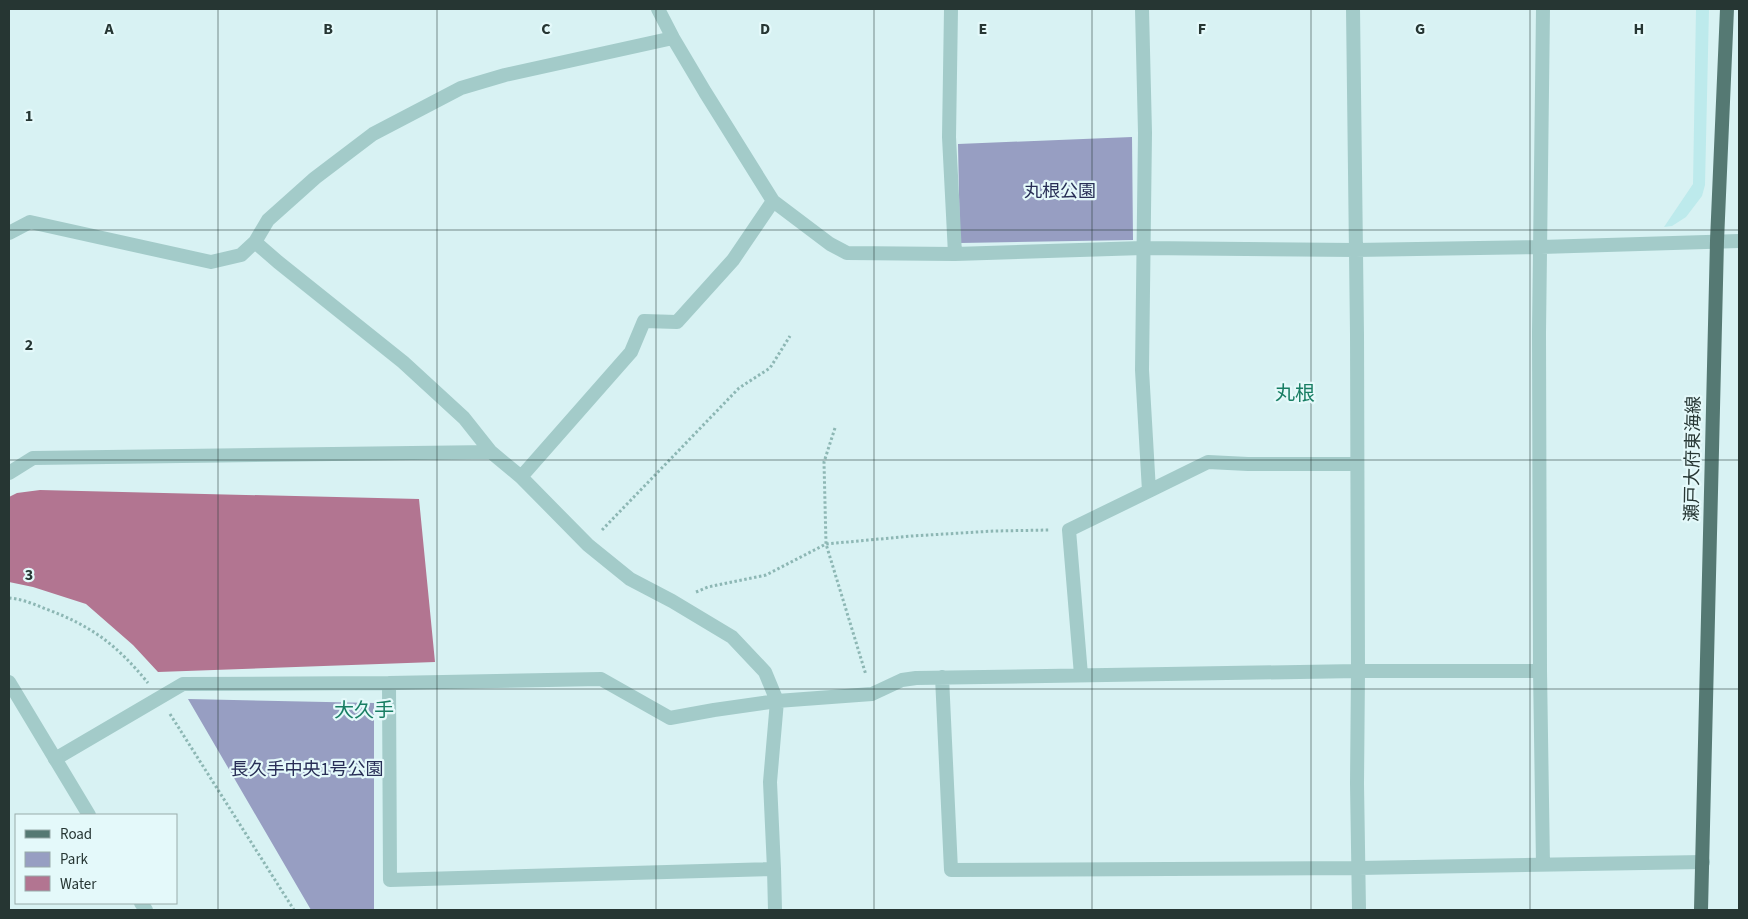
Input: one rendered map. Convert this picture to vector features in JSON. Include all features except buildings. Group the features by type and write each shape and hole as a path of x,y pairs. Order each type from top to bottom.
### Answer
{"main road":[{"name":"瀬戸大府東海線","path":"1701,910 1717,242 1727,9"}],"street":[{"path":"658,9 673,38 773,201 830,244 847,253 955,254 1143,248 1355,250 1739,241"},
{"path":"951,9 949,138 955,254"},
{"path":"1142,9 1145,133 1142,370 1149,491"},
{"path":"1353,9 1359,910"},
{"path":"1543,9 1540,671 1543,865"},
{"path":"9,233 30,222 211,262 240,255 255,242 268,220 315,178 373,134 461,88 505,75 673,38"},
{"path":"521,477 631,352 644,321 677,322 733,260 773,201"},
{"path":"255,242 403,362 464,418 491,452 521,477 588,545 630,579 672,601 732,637 764,672 777,701 770,782 775,910"},
{"path":"9,473 33,458 491,452"},
{"path":"1081,675 1068,530 1208,462 1357,464"},
{"path":"55,759 183,684 601,679 670,718 777,701 872,694 902,680 942,677 1358,671 1540,671"},
{"path":"942,677 951,870 1359,868 1703,862"},
{"path":"9,682 88,814"},
{"path":"389,683 390,880 774,869"}],"path":[{"path":"588,545 739,388 770,368 790,336"},
{"path":"835,428 824,462 826,544 872,694"},
{"path":"672,601 708,587 766,575 826,544 994,531 1068,530"},
{"path":"9,598 28,602 75,620 106,640 125,656 160,697 294,910"}],"green space":[{"name":"丸根公園","path":"1132,137 1133,240 960,243 958,144"},
{"name":"長久手中央1号公園","path":"188,699 374,703 374,910 311,910"}],"shaded area":[{"path":"1696,9 1709,9 1705,185 1702,196 1686,217 1672,226 1664,227 1693,184"}],"water":[{"path":"40,490 419,499 435,662 158,672 133,645 86,604 33,587 9,582 9,497 17,493"}],"district":[{"name":"丸根","path":"1295,394"},
{"name":"大久手","path":"364,711"}]}
